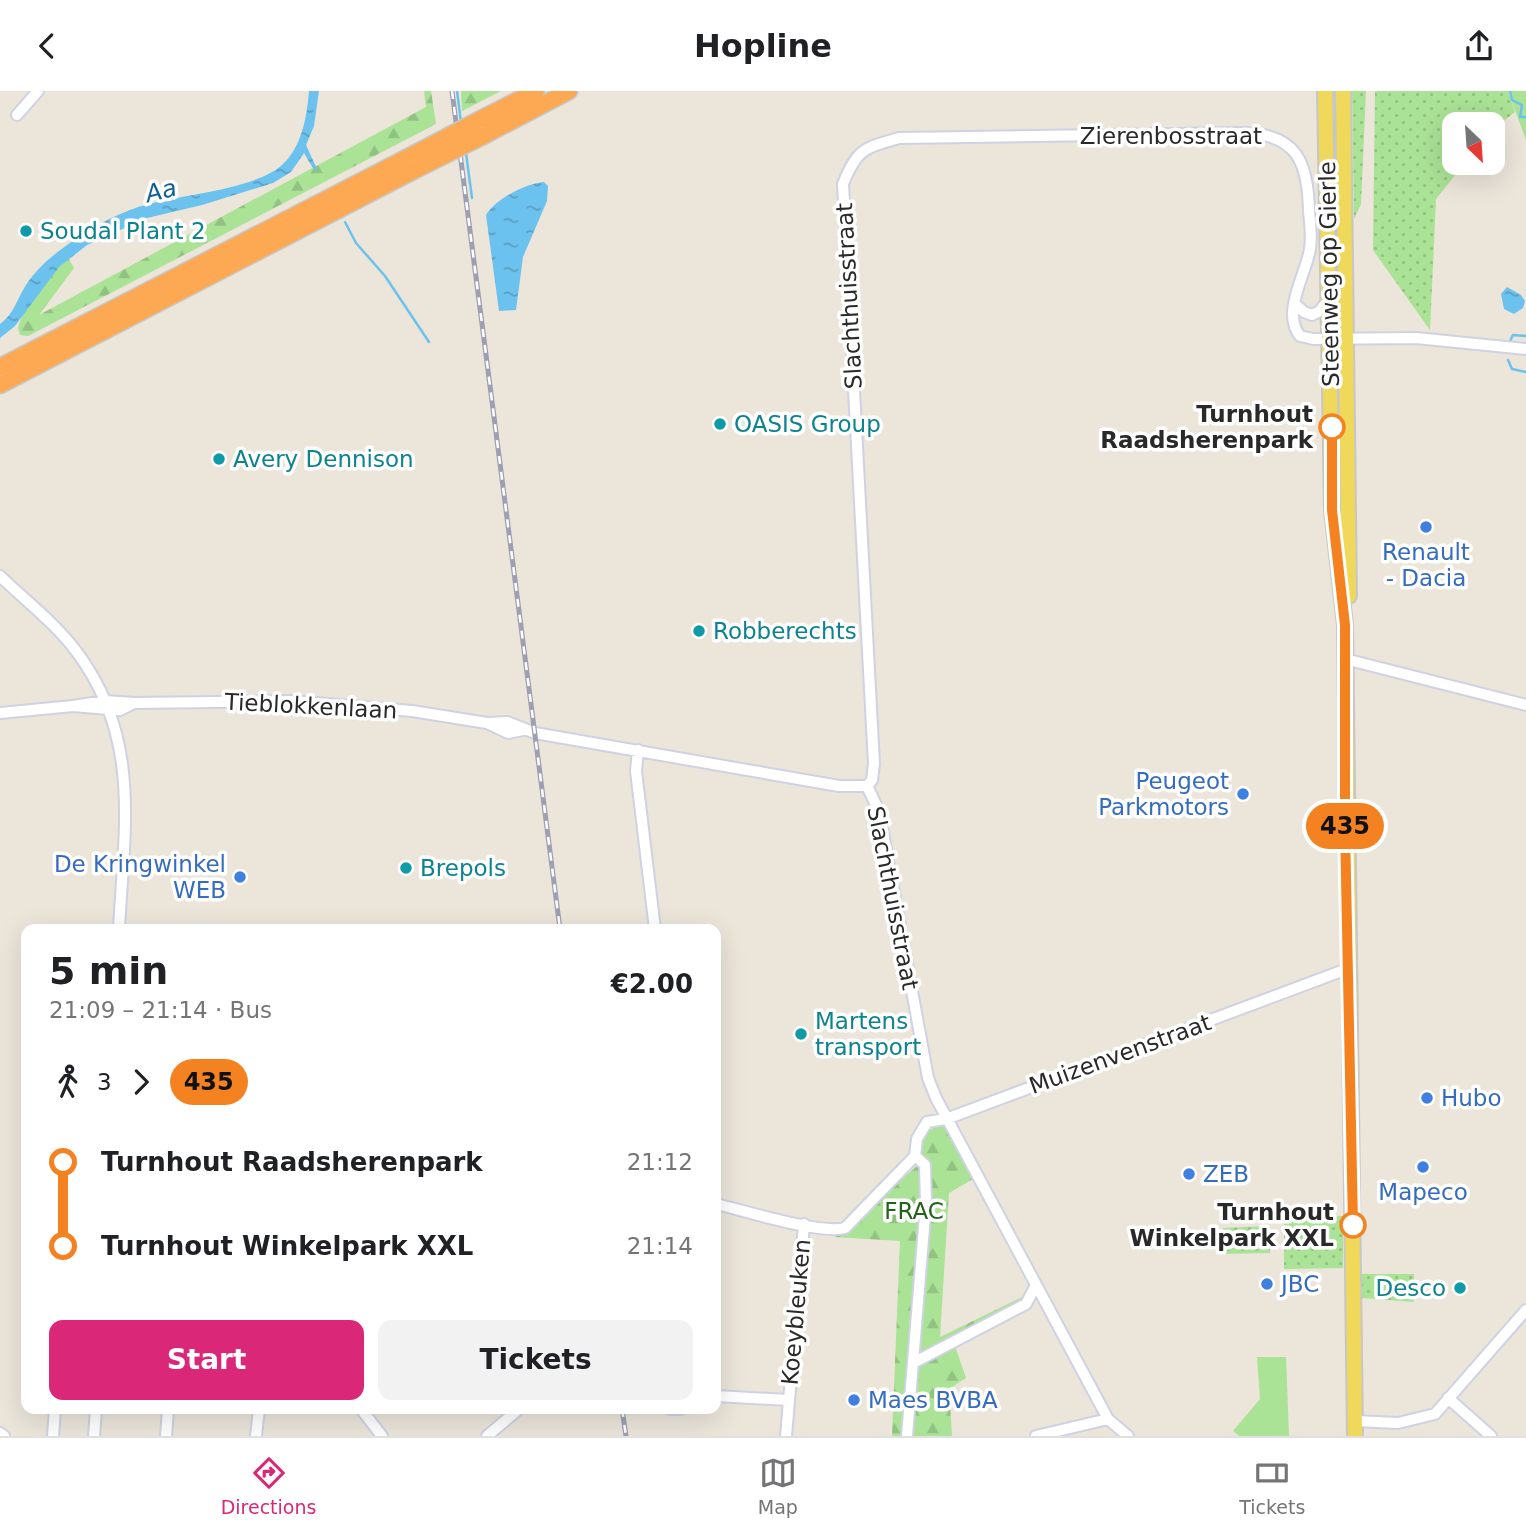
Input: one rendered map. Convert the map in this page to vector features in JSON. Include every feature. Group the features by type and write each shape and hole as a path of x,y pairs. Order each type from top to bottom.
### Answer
{"highway":[{"path":"481,128 536,91"},
{"path":"0,367 481,128 569,91"},
{"path":"0,385 416,161"}],"main road":[{"name":"Steenweg op Gierle","path":"1325,91 1332,510 1345,625 1347,969 1355,1429"},
{"name":"Steenweg op Gierle","path":"1343,91 1350,538 1349,605 1345,625"}],"street":[{"path":"17,115 38,91"},
{"name":"Zierenbosstraat","path":"843,184 854,158 873,146 899,138 1244,133 1270,135 1295,152 1308,182 1310,249 1295,304 1293,323 1300,336 1331,339"},
{"name":"Slachthuisstraat","path":"843,184 874,764 872,780 867,786 879,811 928,1078 946,1119 1099,1403 1108,1419 1128,1436"},
{"path":"1295,304 1312,315 1320,311 1330,297"},
{"path":"1331,339 1430,339 1526,349"},
{"path":"0,576 75,650 107,705 126,777 119,924"},
{"path":"1345,659 1526,705"},
{"name":"Tieblokkenlaan","path":"0,713 107,705 120,710 134,703 292,701 385,708 487,723 507,722 523,730 839,786 867,786"},
{"path":"638,750 636,771 654,924"},
{"name":"Muizenvenstraat","path":"721,1205 837,1230 852,1224 915,1156 922,1127 933,1119 946,1119 1347,969"},
{"path":"907,1436 926,1203 925,1165 915,1156"},
{"name":"Koeybleuken","path":"786,1436 804,1224"},
{"path":"913,1363 1026,1304 1036,1285"},
{"path":"1026,1304 1049,1309"},
{"path":"1355,1429 1420,1420 1435,1414 1526,1310"},
{"path":"1517,1320 1526,1329"},
{"name":"Koeybleuken","path":"721,1396 788,1400"},
{"path":"1448,1398 1491,1436"},
{"path":"1087,1424 1099,1403"},
{"path":"53,1436 55,1414"},
{"path":"94,1436 96,1414"},
{"path":"166,1436 168,1414"},
{"path":"256,1436 258,1414"},
{"path":"365,1414 382,1436"},
{"path":"487,1436 513,1414"},
{"path":"1036,1436 1108,1419"}],"green space":[{"path":"424,91 431,91 436,124 28,336 20,335 18,328 21,318 38,289 69,259 74,268 39,315 426,107"},
{"path":"461,91 501,91 462,111"},
{"path":"1352,91 1366,91 1361,204 1354,219"},
{"path":"1375,91 1508,91 1515,112 1505,120 1505,112 1442,112 1442,175 1455,175 1436,199 1430,330 1373,250"},
{"path":"1508,91 1526,91 1526,140"},
{"name":"FRAC","path":"943,1125 973,1179 949,1193 940,1337 1024,1296 1028,1306 955,1346 966,1378 949,1389 952,1436 892,1436 900,1241 835,1237 917,1166 914,1161 927,1133"},
{"path":"1343,1216 1343,1268 1284,1269 1284,1218"},
{"path":"1269,1226 1270,1253 1223,1254 1223,1228"},
{"path":"1362,1274 1414,1274 1414,1302 1362,1298"},
{"path":"1257,1357 1286,1357 1289,1436 1239,1436 1233,1431 1260,1399"}],"water":[{"path":"309,91 319,91 314,126 306,145 317,169 314,170 304,153 291,172 273,183 202,205 147,218 87,245 59,267 15,326 0,338 0,324 12,311 31,278 49,259 85,233 111,218 140,207 255,180 282,165 299,140"},
{"path":"544,182 548,186 547,201 523,257 516,310 499,311 486,215 496,203 512,193"},
{"path":"1507,287 1521,295 1525,301 1523,308 1514,314 1504,309 1501,294"}],"waterway":[{"path":"457,91 461,122"},
{"path":"1510,91 1512,100 1522,105 1520,117 1526,117"},
{"path":"466,153 472,198"},
{"path":"345,222 356,243 385,276 429,342"},
{"path":"1510,341 1513,335 1526,336"},
{"path":"1508,360 1512,369 1526,372"}],"railway":[{"path":"452,91 559,924"},
{"path":"623,1414 626,1436"}],"bus line":[{"name":"435","path":"1332,427 1332,510 1345,625 1345,827 1353,1225"}],"place":[{"name":"Soudal Plant 2","path":"26,231"},
{"name":"OASIS Group","path":"720,424"},
{"name":"Turnhout Raadsherenpark","path":"1332,427"},
{"name":"Avery Dennison","path":"219,459"},
{"name":"Renault - Dacia","path":"1426,527"},
{"name":"Robberechts","path":"699,631"},
{"name":"Peugeot Parkmotors","path":"1243,794"},
{"name":"Brepols","path":"406,868"},
{"name":"De Kringwinkel WEB","path":"240,877"},
{"name":"Martens transport","path":"801,1034"},
{"name":"Hubo","path":"1427,1098"},
{"name":"Mapeco","path":"1423,1167"},
{"name":"ZEB","path":"1189,1174"},
{"name":"Turnhout Winkelpark XXL","path":"1353,1225"},
{"name":"JBC","path":"1267,1284"},
{"name":"Desco","path":"1460,1288"},
{"name":"Maes BVBA","path":"854,1400"}],"water label":[{"name":"Aa","path":"161,191"}]}
